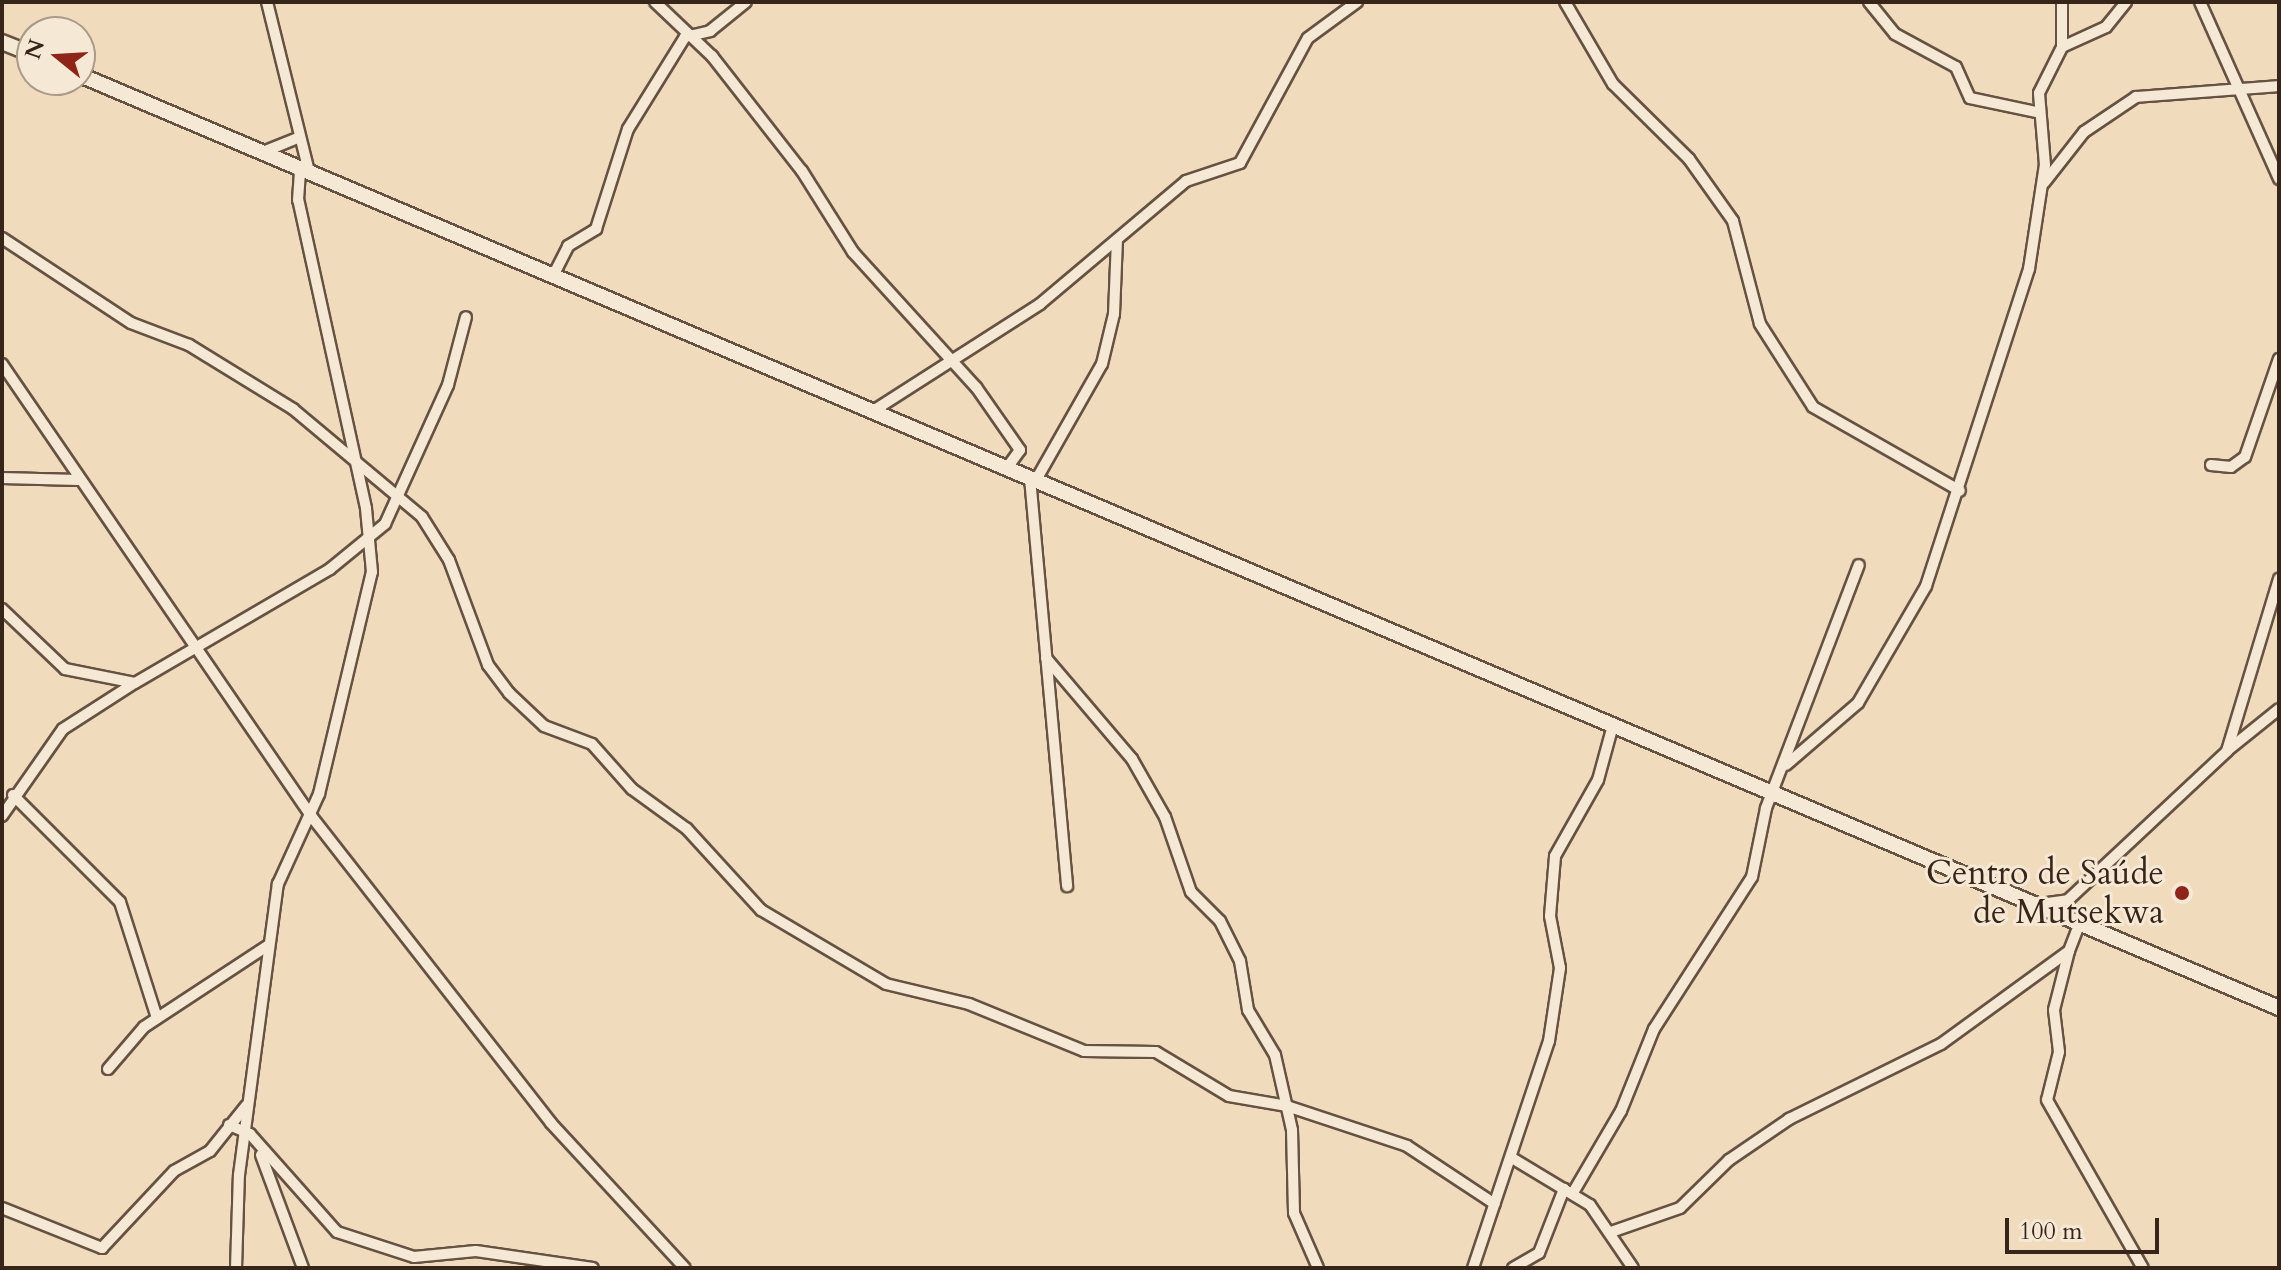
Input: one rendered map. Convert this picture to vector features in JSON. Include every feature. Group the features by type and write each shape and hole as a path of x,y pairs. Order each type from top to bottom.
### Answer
{"street":[{"path":"236,1268 248,1100 278,884 312,817 328,736 367,615 371,541 298,200 304,170 267,2"},
{"path":"655,2 694,35 802,171 853,252 953,362 1020,450 1007,468"},
{"path":"553,276 568,246 596,229 628,129 685,37 694,35 746,2"},
{"path":"873,411 953,362 1117,240 1186,181 1240,163 1308,38 1357,2"},
{"path":"1565,2 1613,84 1689,159 1733,221 1760,324 1813,407 1960,491"},
{"path":"1869,2 1895,34 1956,67 1970,98 2036,112"},
{"path":"1786,765 1858,703 1926,586 1960,491 2029,269 2043,185 2036,112 2062,47 2062,2"},
{"path":"2062,47 2106,27 2126,2"},
{"path":"2200,2 2279,179"},
{"path":"96,82 2279,1008"},
{"path":"2043,185 2074,141 2136,97 2279,86"},
{"path":"263,152 295,139"},
{"path":"2,238 131,323 189,345 293,409 355,460 436,534 471,632 518,703 544,726 592,744 632,789 687,829 752,903 892,987 969,1004 1084,1051 1156,1052 1216,1091 1287,1106 1407,1146 1495,1204"},
{"path":"1067,886 1033,479 1102,364 1114,314 1117,240"},
{"path":"2,816 13,795 84,710 196,649 371,541 448,385 466,317"},
{"path":"2211,465 2231,467 2245,457 2279,359"},
{"path":"2,364 78,480 312,817 551,1123 685,1268"},
{"path":"2,478 78,480"},
{"path":"1513,1268 1539,1253 1569,1190 1621,1111 1654,1029 1752,877 1766,808 1786,765 1859,565"},
{"path":"2227,751 2279,579"},
{"path":"2,609 65,669 135,683"},
{"path":"1046,658 1076,701 1132,759 1161,808 1191,892 1220,921 1240,961 1248,1010 1275,1055 1287,1106 1294,1213 1318,1268"},
{"path":"2035,904 2068,900 2227,751 2279,709"},
{"path":"1473,1268 1549,1041 1558,985 1550,916 1555,856 1598,780 1613,725"},
{"path":"1754,785 1766,808"},
{"path":"13,795 120,902 157,1018"},
{"path":"2068,900 2076,922 2054,1010 2059,1052 2047,1100 2084,1153 2143,1268"},
{"path":"108,1069 157,1018 269,945"},
{"path":"1611,1232 1680,1208 1729,1160 1789,1119 1941,1044 2069,951"},
{"path":"2,1208 102,1248 174,1171 210,1151 248,1100"},
{"path":"229,1125 245,1129 337,1232 414,1257 476,1251 593,1268"},
{"path":"257,1146 303,1268"},
{"path":"1512,1158 1569,1190 1611,1232 1633,1268"}],"place":[{"name":"Centro de Saúde de Mutsekwa","path":"2182,893"}]}
